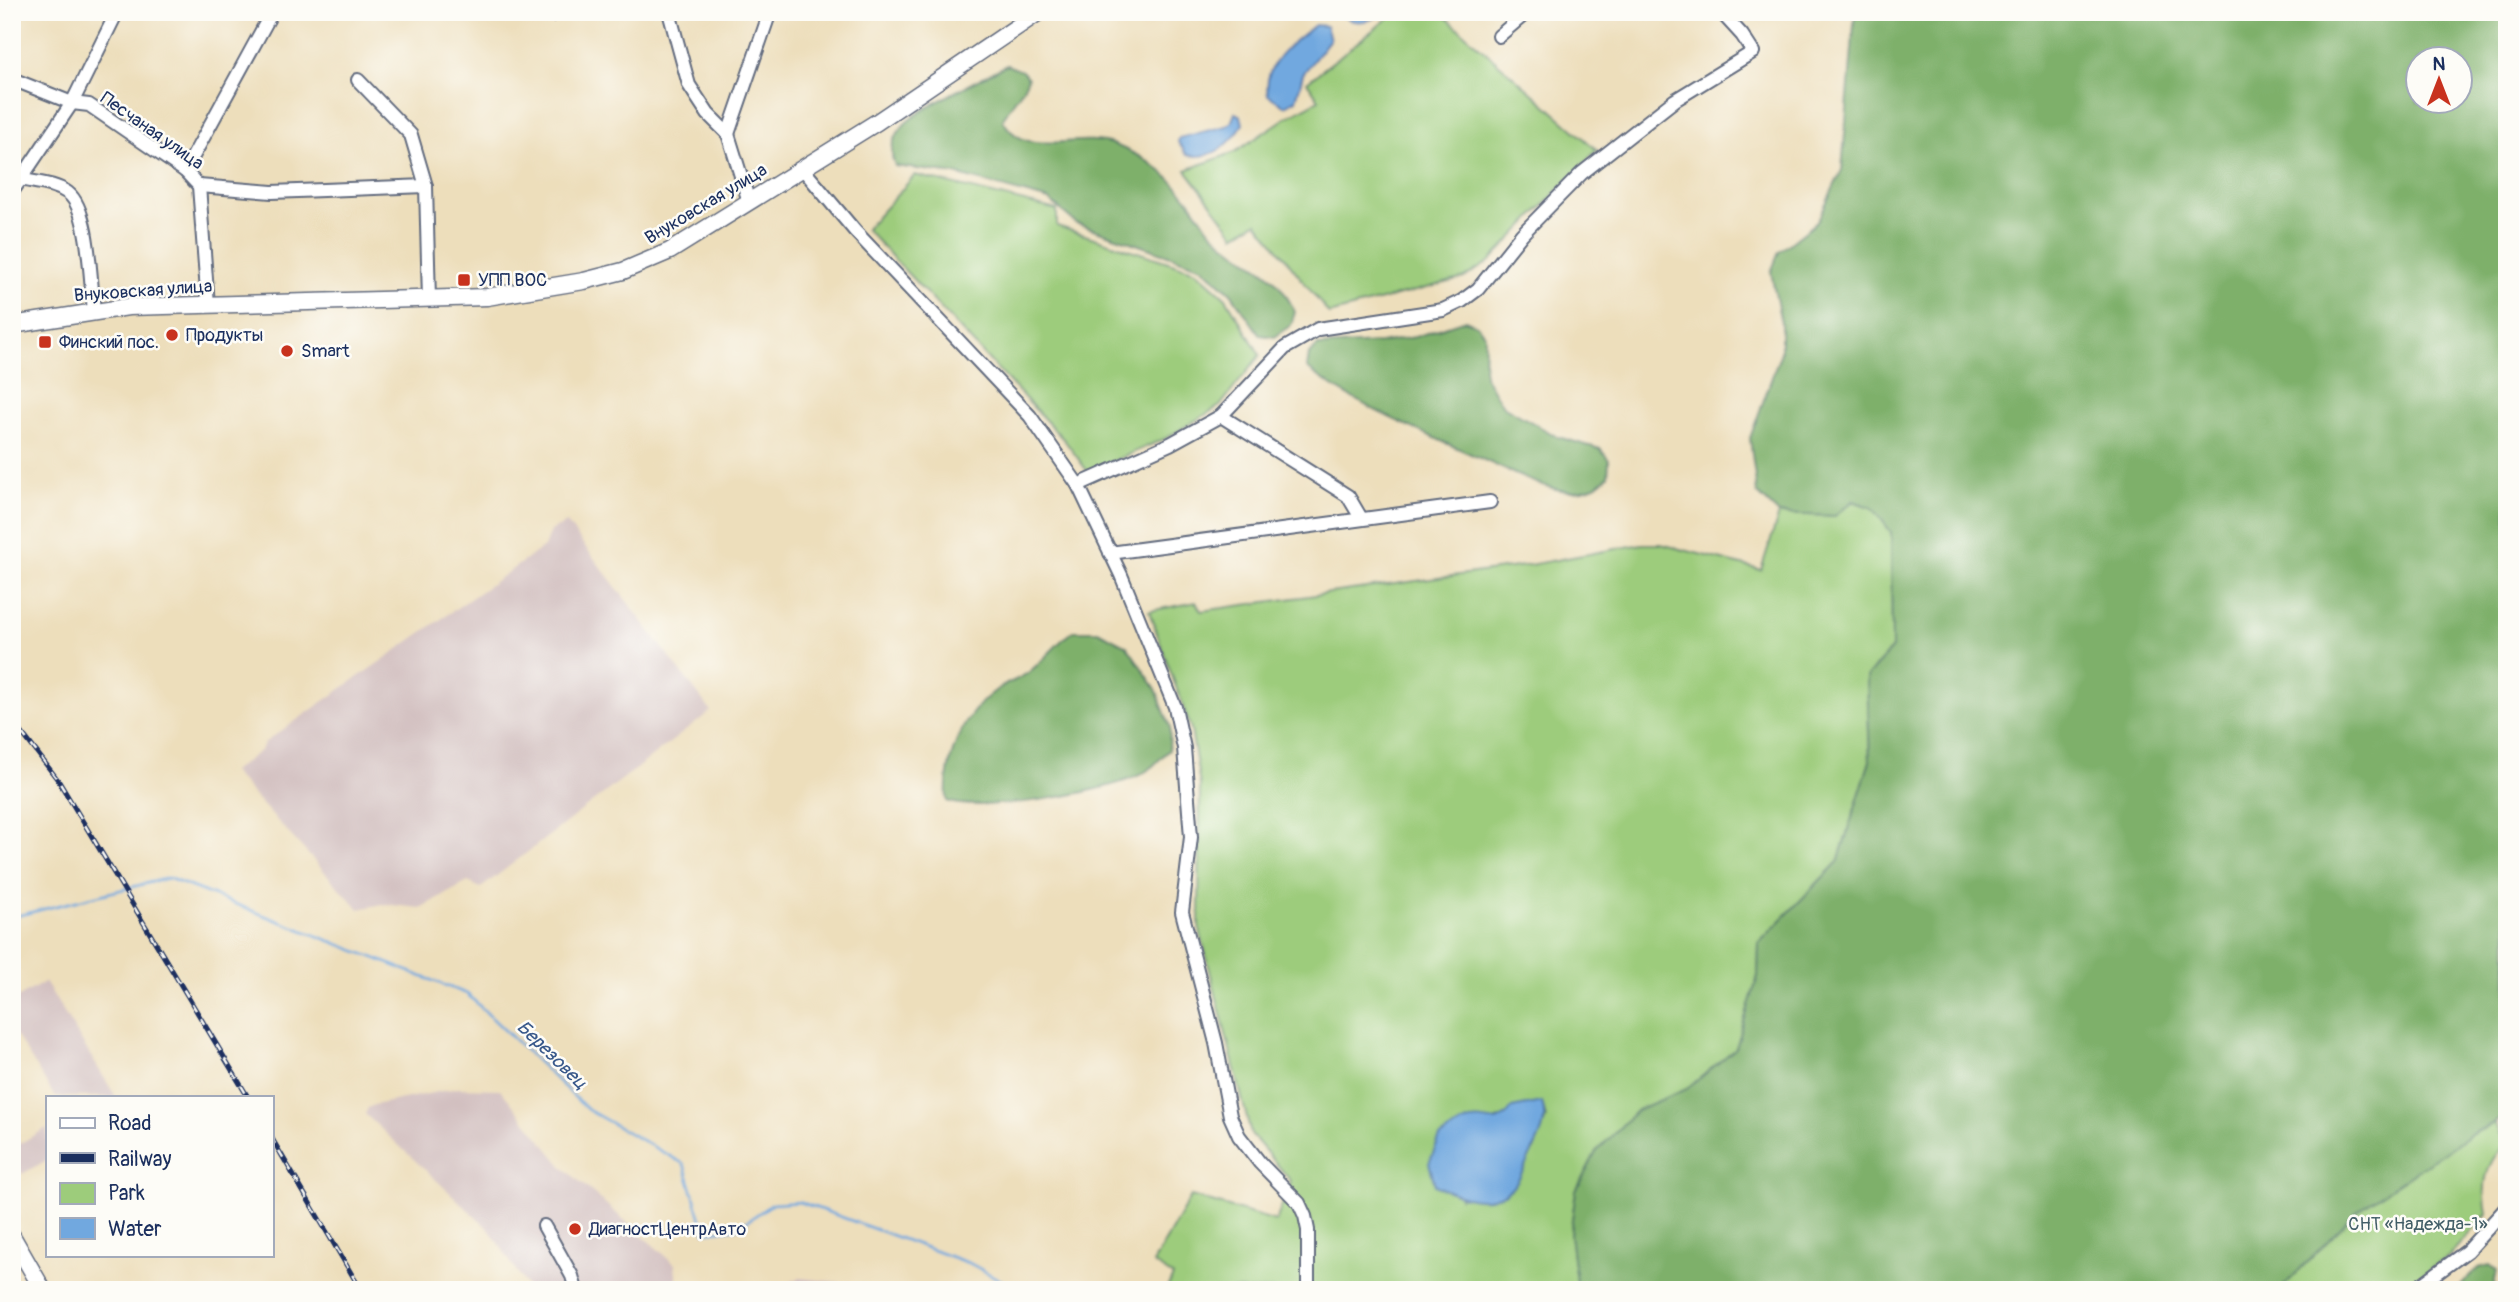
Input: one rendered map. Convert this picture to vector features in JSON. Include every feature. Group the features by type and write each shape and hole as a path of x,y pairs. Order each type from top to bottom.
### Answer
{"main road":[{"name":"Внуковская улица","path":"12,325 93,310 429,300 533,291 623,271 670,251 749,202 1002,40 1039,12"},
{"path":"12,1236 43,1290"}],"street":[{"path":"12,192 72,103 117,12"},
{"path":"185,171 272,12"},
{"path":"669,12 689,85 708,114 728,134 749,202"},
{"path":"728,134 770,12"},
{"path":"1499,36 1527,12"},
{"path":"1078,485 1170,443 1221,416 1285,348 1318,329 1443,310 1478,289 1522,234 1581,173 1675,100 1753,52 1721,12"},
{"name":"Песчаная улица","path":"12,79 72,103 89,105 107,115 185,171 199,186 208,305"},
{"path":"358,80 411,135 426,186 429,300"},
{"path":"802,168 855,231 1030,416 1078,485 1110,553 1175,707 1184,748 1191,837 1182,912 1216,1043 1230,1116 1239,1136 1260,1163 1299,1203 1305,1216 1308,1230 1308,1290"},
{"path":"20,179 52,185 69,194 82,212 93,310"},
{"path":"199,186 272,192 426,186"},
{"path":"1221,416 1348,496 1361,518"},
{"path":"1110,553 1490,502"},
{"path":"2414,1290 2466,1251 2507,1208"},
{"path":"544,1226 572,1276 576,1290"}],"shaded area":[{"path":"567,523 711,711 481,888 468,882 420,908 382,904 359,909 232,772 261,750 264,743 544,547 550,531"},
{"path":"45,982 115,1096 54,1096 12,1029 12,1001"},
{"path":"457,1088 500,1089 563,1167 675,1264 677,1286 673,1290 529,1290 489,1229 365,1114 368,1108 374,1105"},
{"path":"46,1129 46,1161 22,1174 12,1159 12,1148"},
{"path":"800,1278 865,1285 877,1290 769,1290"}],"green space":[{"path":"1396,12 1440,12 1597,150 1490,261 1464,278 1329,314 1257,222 1235,235 1186,170 1235,152 1287,117 1319,100 1307,82"},
{"path":"1855,12 2507,12 2507,1116 2470,1135 2357,1211 2280,1290 1577,1290 1570,1234 1576,1191 1596,1152 1637,1110 1687,1089 1736,1048 1758,976 1759,943 1838,862 1870,761 1867,676 1892,648 1891,532 1873,508 1853,501 1835,516 1779,514 1757,493 1750,438 1781,352 1781,323 1771,272 1779,252 1817,222 1842,170"},
{"path":"1007,65 1022,71 1028,78 1003,120 1013,133 1024,140 1038,142 1100,141 1126,150 1155,166 1172,180 1216,236 1277,283 1295,312 1291,325 1275,337 1260,335 1231,293 1202,267 1076,223 1049,200 955,174 895,166 892,155 894,140 903,126 951,94"},
{"path":"915,175 1057,210 1057,226 1196,271 1226,298 1260,355 1220,406 1164,439 1088,472 1065,441 866,229"},
{"path":"1465,320 1477,325 1485,335 1484,376 1503,406 1558,437 1600,449 1609,460 1608,476 1604,480 1591,488 1575,491 1560,490 1537,483 1370,408 1307,368 1309,354 1318,346 1380,343 1415,337"},
{"path":"1853,501 1873,508 1891,532 1892,648 1867,677 1870,761 1838,862 1759,943 1758,976 1736,1048 1687,1089 1637,1110 1596,1152 1576,1191 1570,1234 1577,1290 1166,1290 1173,1276 1153,1263 1191,1196 1276,1221 1291,1181 1251,1134 1199,927 1200,785 1191,729 1149,611 1196,602 1201,611 1524,566 1642,544 1661,544 1761,570 1779,514 1835,516","holes":["1542,1102 1546,1118 1534,1150 1460,1198 1471,1120 1489,1123"]},
{"path":"1073,631 1098,631 1127,646 1156,689 1170,727 1169,750 1145,772 1106,787 1016,803 988,805 947,801 948,770 952,755 964,726 973,713 995,691 1035,667"},
{"name":"СНТ «Надежда-1»","path":"2495,1123 2506,1144 2493,1159 2486,1176 2487,1214 2448,1257 2399,1290 2280,1290 2357,1211 2470,1135"},
{"path":"2490,1265 2497,1271 2493,1290 2457,1290 2478,1268"}],"water":[{"path":"1339,12 1382,12 1366,21 1354,21"},
{"path":"1315,25 1326,26 1330,39 1303,74 1296,100 1285,106 1268,95 1270,73 1281,55"},
{"path":"1235,113 1241,116 1243,124 1227,144 1213,153 1187,155 1178,142 1179,138 1226,126 1231,123"},
{"path":"1542,1102 1544,1122 1540,1135 1512,1188 1494,1198 1484,1199 1463,1196 1435,1185 1429,1163 1440,1137 1467,1121 1497,1121 1512,1108"}],"waterway":[{"name":"Березовец","path":"12,917 168,878 467,994 588,1110 684,1164 705,1232 737,1228 772,1204 800,1202 971,1264 1019,1290"}],"railway":[{"path":"12,720 58,780 247,1096"},
{"path":"273,1140 361,1290"}],"place":[{"name":"УПП ВОС","path":"464,280"},
{"name":"Продукты","path":"172,335"},
{"name":"Финский пос.","path":"45,342"},
{"name":"Smart","path":"287,351"},
{"name":"ДиагностЦентрАвто","path":"575,1229"}]}
